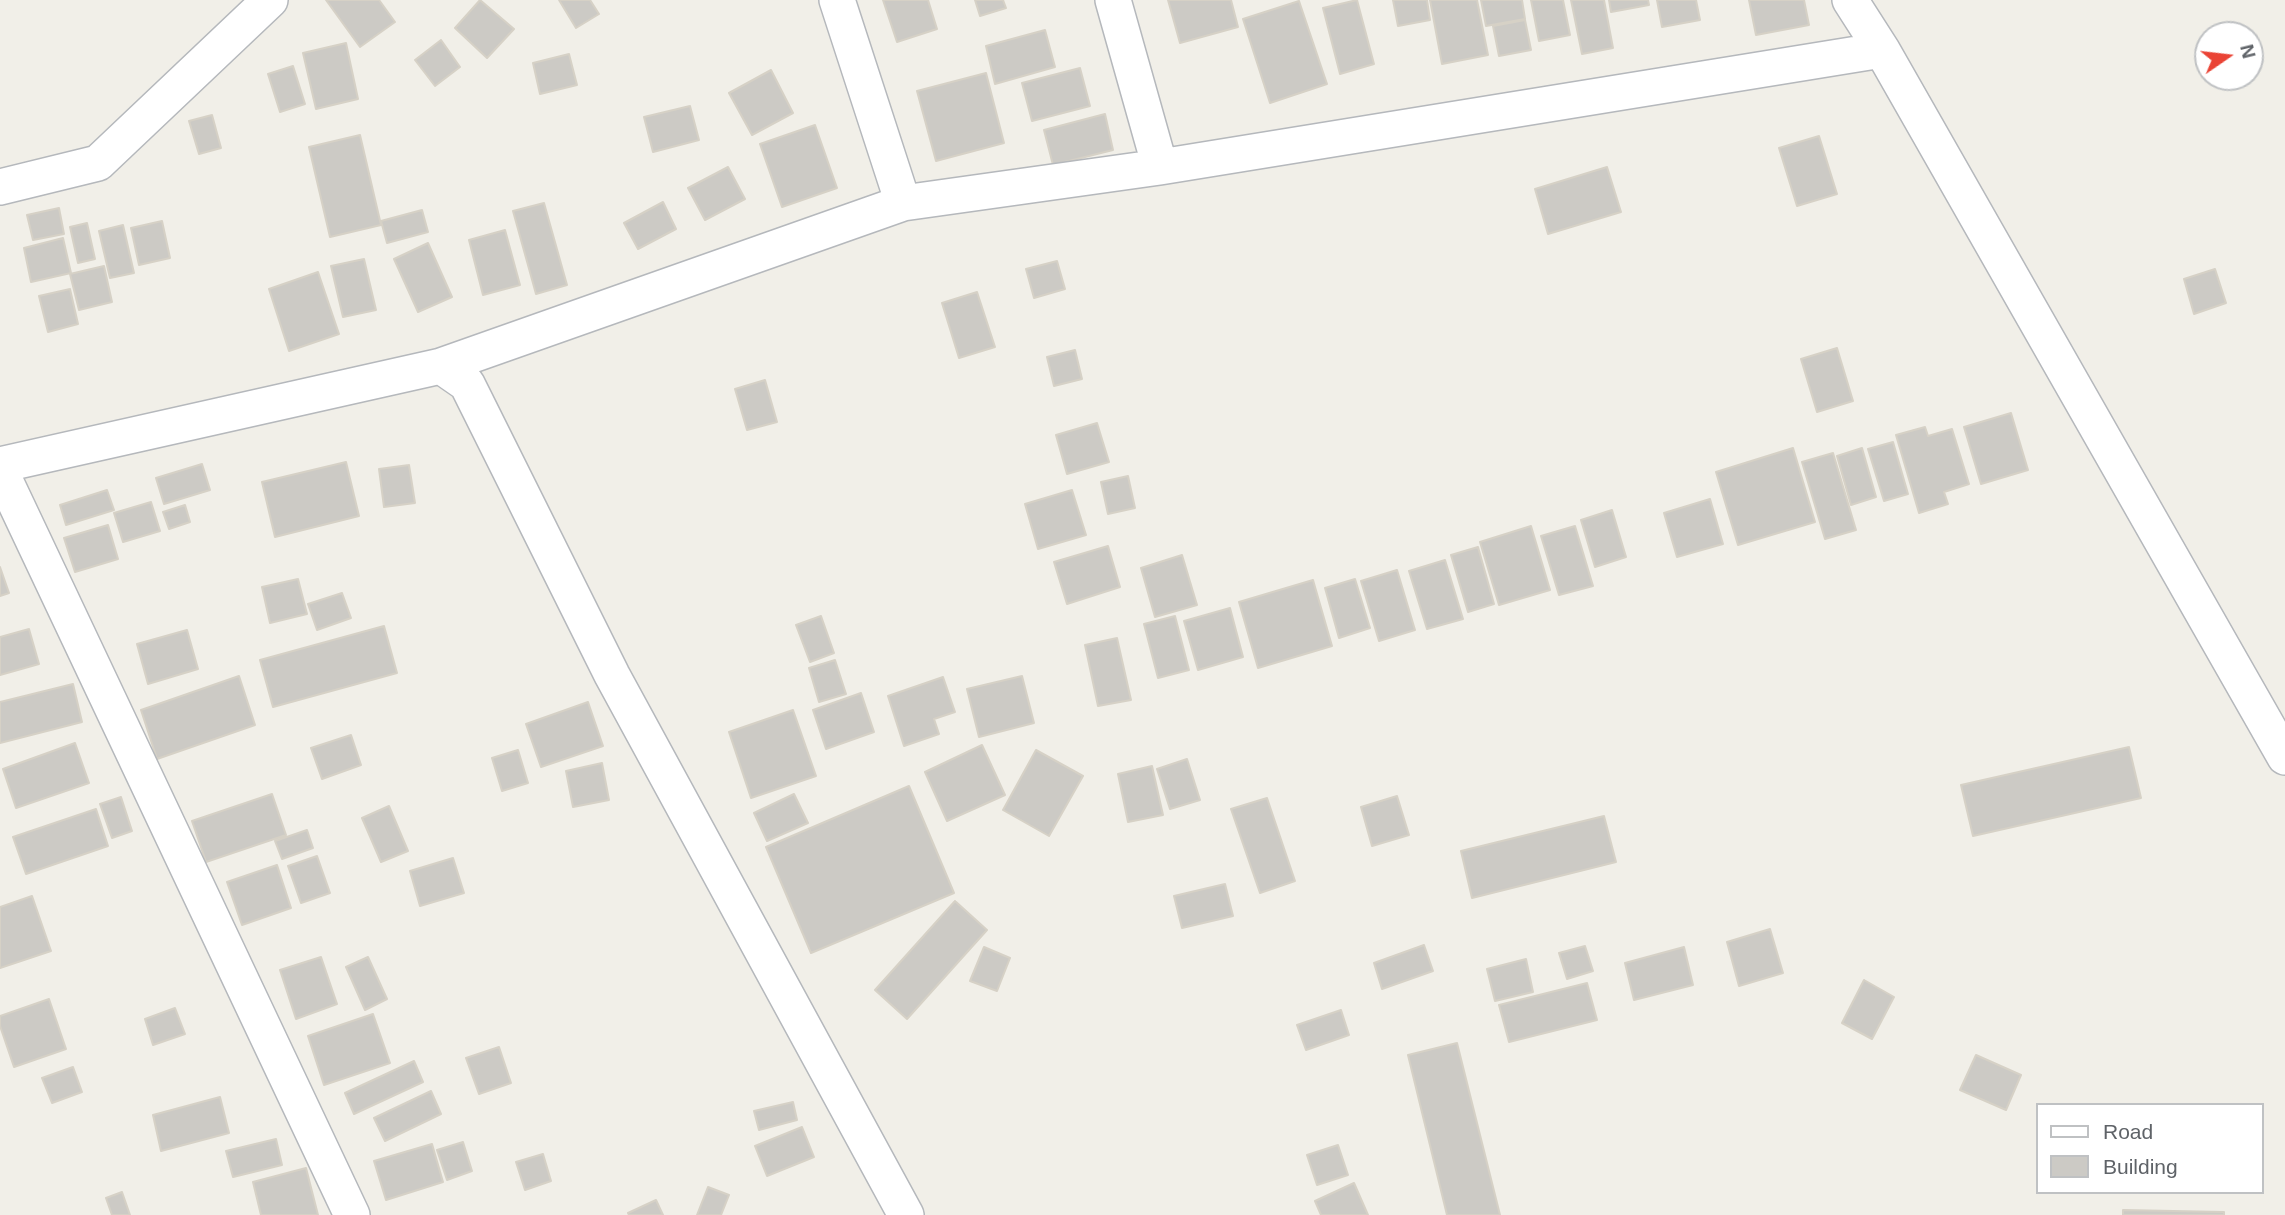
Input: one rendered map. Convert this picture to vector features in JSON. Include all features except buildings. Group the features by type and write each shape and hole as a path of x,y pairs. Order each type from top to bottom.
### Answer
{"street":[{"path":"0,187 98,163 270,0"},
{"path":"837,0 903,203"},
{"path":"1113,0 1160,167"},
{"path":"1850,0 1882,50 2285,757"},
{"path":"352,1215 0,467 441,366 903,203 1160,167 1882,50"},
{"path":"441,366 467,384 612,675 906,1215"}]}
